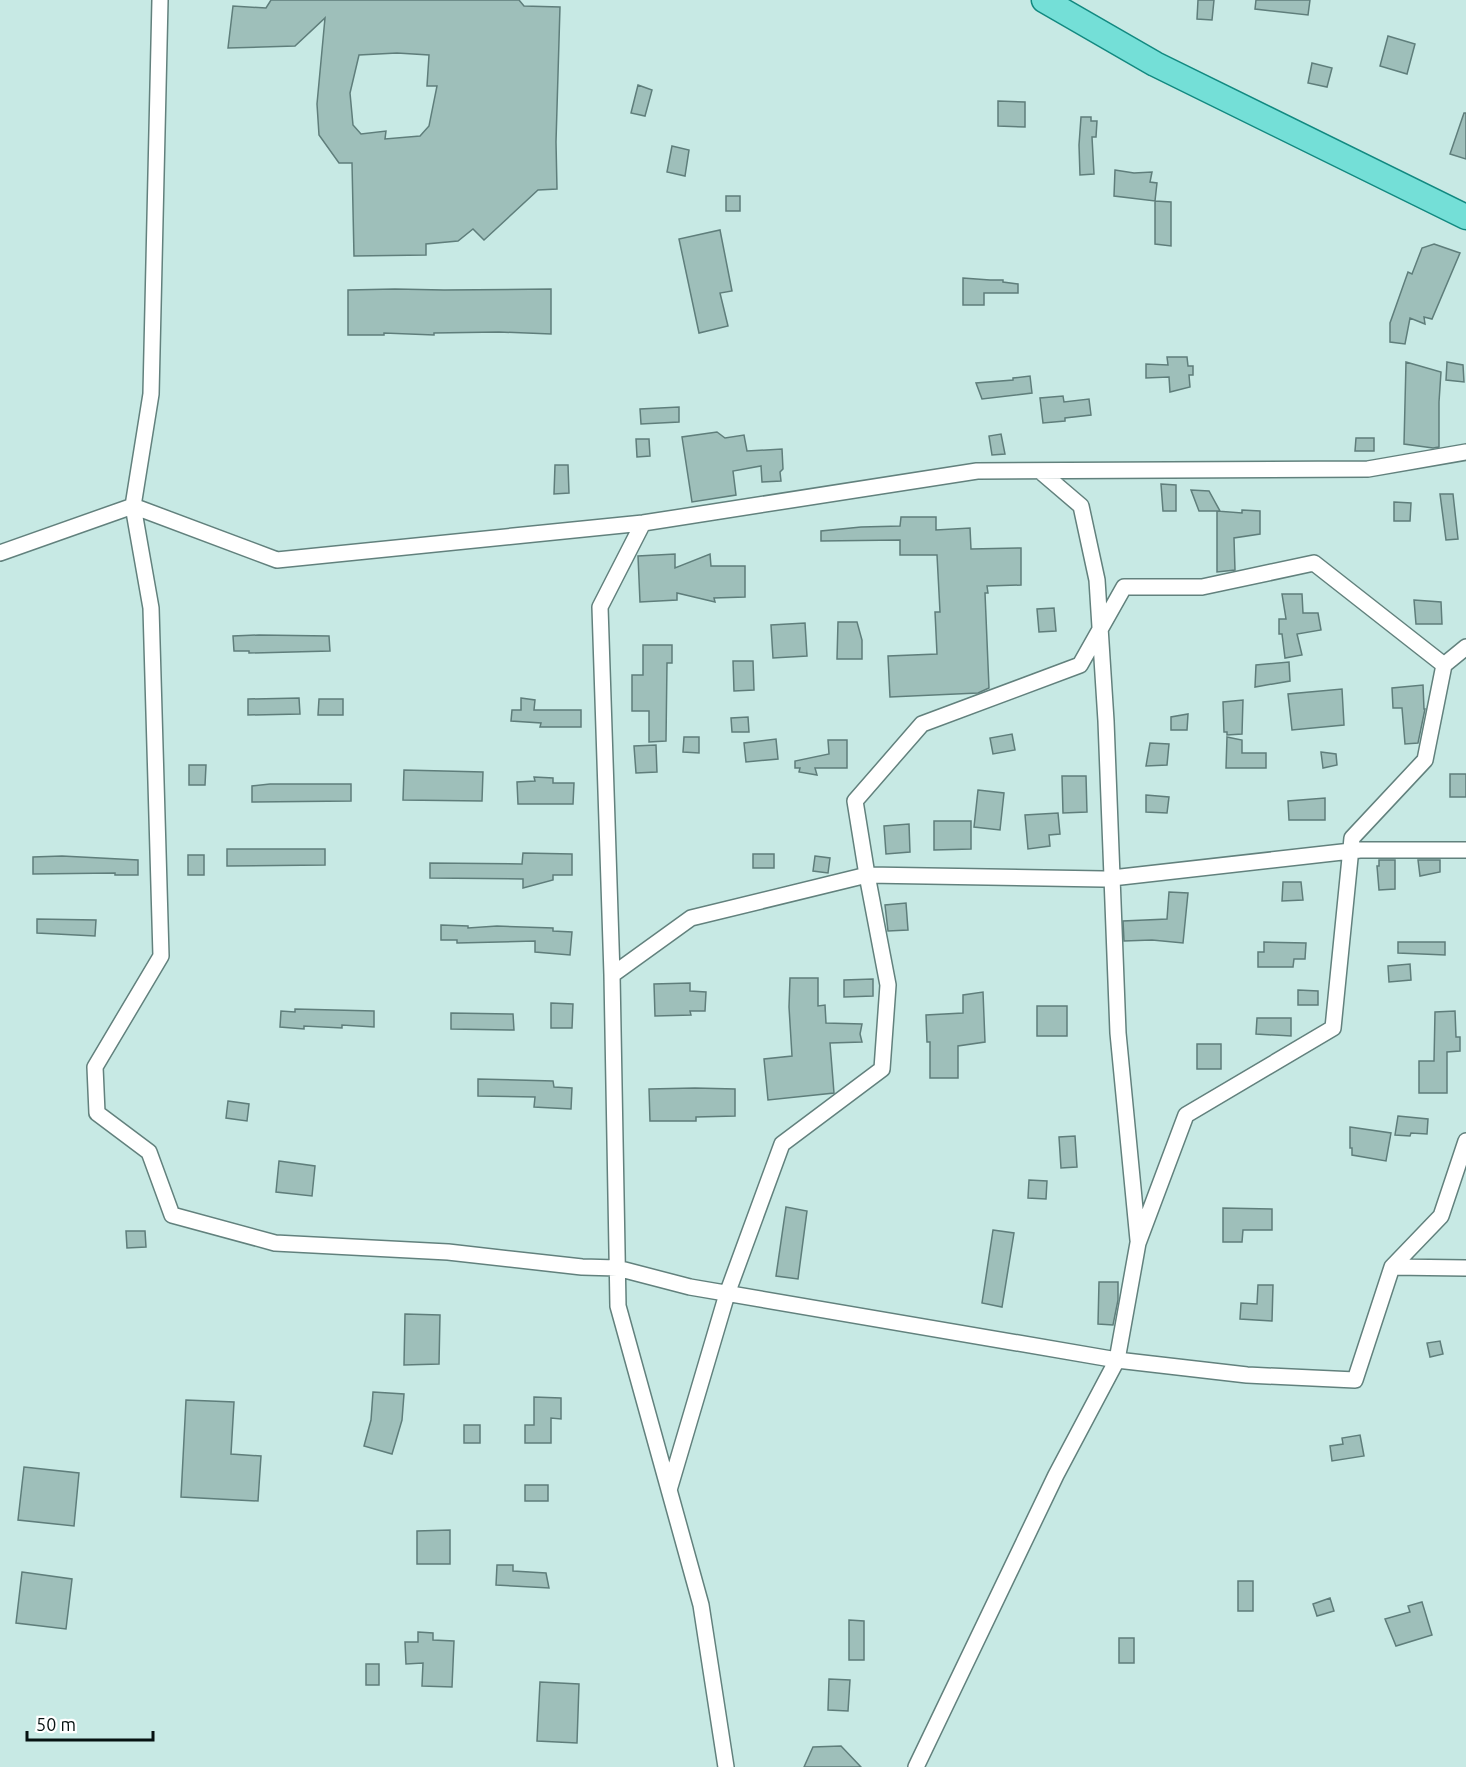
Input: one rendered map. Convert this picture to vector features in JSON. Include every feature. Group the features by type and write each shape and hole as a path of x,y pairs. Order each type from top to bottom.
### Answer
{"main road":[{"path":"1044,0 1155,64 1466,217"}],"street":[{"path":"160,0 151,394 133,506 151,608 161,956 95,1067 97,1113 149,1152 172,1215 275,1243 448,1252 582,1267 617,1268 727,1294 1117,1360 1247,1375 1355,1380 1392,1267 1441,1216 1466,1141"},
{"path":"0,553 133,506 277,560 643,523 976,471 1368,469 1466,452"},
{"path":"1040,471 1081,506 1097,580 1113,878 1118,1033 1138,1244"},
{"path":"643,523 600,607 612,975 618,1306 701,1605 726,1767"},
{"path":"669,1490 727,1294 782,1144 882,1069 888,985 855,801 922,724 1080,665 1124,587 1202,587 1314,563 1444,665"},
{"path":"916,1767 1056,1475 1117,1360 1138,1244 1186,1115 1333,1028 1352,838 1425,760 1444,665 1466,647"},
{"path":"612,975 691,918 867,875 1113,878 1351,851 1466,850"},
{"path":"1392,1267 1466,1268"}],"building":[{"path":"271,0 519,0 524,6 560,7 557,189 538,190 484,240 473,229 458,241 426,244 426,255 354,256 352,163 339,163 319,135 317,104 325,18 295,46 228,48 233,6 266,8","holes":["397,53 429,55 427,86 437,86 429,126 420,136 385,139 386,131 361,134 353,125 350,93 359,55"]},
{"path":"1198,0 1214,0 1212,20 1197,19"},
{"path":"1256,0 1310,0 1308,15 1255,9"},
{"path":"1388,36 1415,44 1407,74 1380,66"},
{"path":"1312,63 1332,68 1327,87 1308,83"},
{"path":"638,85 652,90 645,116 631,113"},
{"path":"998,101 1025,102 1025,127 998,126"},
{"path":"1464,113 1466,113 1466,159 1450,154"},
{"path":"1081,117 1091,117 1091,121 1097,121 1096,137 1092,137 1094,174 1080,175"},
{"path":"672,146 689,150 685,176 667,172"},
{"path":"1115,170 1134,173 1152,172 1150,182 1157,183 1155,201 1114,196"},
{"path":"726,196 740,196 740,211 726,211"},
{"path":"1155,201 1171,202 1171,246 1155,244"},
{"path":"720,230 732,291 720,293 728,326 699,333 679,239"},
{"path":"1434,244 1460,253 1432,319 1424,317 1425,324 1410,318 1405,344 1390,342 1390,323 1408,272 1412,274 1422,248"},
{"path":"963,278 1003,280 1003,282 1018,284 1018,293 984,293 984,305 963,305"},
{"path":"551,289 551,334 499,332 348,335 348,290"},
{"path":"1167,357 1187,357 1188,366 1193,366 1193,375 1189,375 1190,387 1170,392 1169,377 1146,378 1146,364 1168,365"},
{"path":"1406,362 1441,372 1439,447 1404,444"},
{"path":"1447,362 1463,365 1464,382 1446,380"},
{"path":"1030,376 1032,393 982,399 976,383 1013,380 1013,378"},
{"path":"1063,396 1064,402 1089,399 1091,415 1043,423 1040,398"},
{"path":"679,407 679,422 641,424 640,409"},
{"path":"717,432 725,438 744,435 747,451 782,449 781,481 762,482 761,466 733,471 736,495 692,502 682,437"},
{"path":"1001,434 1005,454 992,455 989,436"},
{"path":"1356,438 1374,438 1374,451 1355,451"},
{"path":"636,439 649,439 650,456 637,457"},
{"path":"555,465 568,465 569,493 554,494"},
{"path":"1161,484 1176,485 1176,511 1163,511"},
{"path":"1191,490 1209,491 1220,511 1199,511"},
{"path":"1440,494 1453,494 1458,539 1446,540"},
{"path":"1394,502 1411,503 1410,521 1394,521"},
{"path":"1242,510 1260,511 1260,534 1234,538 1235,570 1217,572 1217,511 1242,513"},
{"path":"901,517 936,517 936,530 970,528 971,549 1021,548 1021,585 987,586 988,593 985,593 989,688 978,693 890,697 888,656 937,654 935,612 940,612 937,555 900,555 900,540 821,541 821,531 900,526"},
{"path":"675,554 675,568 710,554 711,566 745,566 745,597 714,598 715,602 677,593 677,600 640,602 638,556"},
{"path":"1282,594 1302,594 1303,613 1318,613 1321,630 1297,634 1302,655 1285,658 1282,634 1279,634 1279,619 1286,619"},
{"path":"1414,600 1441,602 1442,624 1416,624"},
{"path":"1054,608 1056,631 1039,632 1037,609"},
{"path":"838,622 857,622 862,640 862,659 837,659"},
{"path":"805,623 807,656 773,658 771,625"},
{"path":"233,636 329,636 330,651 249,653 249,651 234,651"},
{"path":"643,645 672,645 672,663 667,663 666,741 649,742 649,711 632,711 632,675 643,675"},
{"path":"733,661 753,661 754,690 734,691"},
{"path":"1289,662 1290,681 1255,687 1256,665"},
{"path":"1423,685 1425,709 1418,743 1405,744 1402,708 1393,708 1392,688"},
{"path":"1342,689 1344,725 1292,730 1288,694"},
{"path":"299,698 300,714 248,715 248,699"},
{"path":"521,698 535,700 534,710 581,710 581,727 540,727 541,723 511,721 512,710 521,710"},
{"path":"319,699 343,699 343,715 318,715"},
{"path":"1243,700 1242,734 1227,735 1227,732 1224,732 1223,702"},
{"path":"1188,714 1187,730 1171,730 1171,717"},
{"path":"748,717 749,732 732,732 731,718"},
{"path":"1012,734 1015,750 993,754 990,738"},
{"path":"684,737 699,737 699,753 683,752"},
{"path":"1227,737 1242,740 1242,753 1266,753 1266,768 1226,768"},
{"path":"776,739 778,759 746,762 744,743"},
{"path":"828,740 847,740 847,768 815,768 817,775 799,772 800,768 795,768 795,761 829,754"},
{"path":"1150,743 1169,744 1167,765 1146,766"},
{"path":"656,745 657,772 636,773 634,746"},
{"path":"1321,752 1336,754 1337,765 1323,768"},
{"path":"189,765 206,765 205,785 189,785"},
{"path":"404,770 483,772 482,801 403,800"},
{"path":"1450,774 1466,774 1466,797 1450,797"},
{"path":"1062,776 1086,776 1087,812 1063,813"},
{"path":"534,777 553,778 553,783 574,783 573,804 518,804 517,782 535,781"},
{"path":"351,784 351,801 252,802 252,786"},
{"path":"978,790 1004,793 1000,830 974,827"},
{"path":"1146,795 1169,797 1167,813 1146,812"},
{"path":"1325,798 1325,820 1289,820 1288,801"},
{"path":"1058,813 1060,834 1049,835 1050,846 1028,849 1025,815"},
{"path":"934,821 971,821 971,849 934,850"},
{"path":"909,824 910,852 886,854 884,826"},
{"path":"227,849 325,849 325,865 227,866"},
{"path":"523,853 572,854 572,875 553,875 553,880 523,888 523,879 430,878 430,863 522,864"},
{"path":"753,854 774,854 774,868 753,868"},
{"path":"188,855 204,855 204,875 188,875"},
{"path":"62,856 138,860 138,875 33,874 33,857"},
{"path":"815,856 830,858 828,873 813,871"},
{"path":"1379,860 1395,860 1395,889 1379,890 1377,866 1379,866"},
{"path":"1418,860 1440,860 1440,872 1420,876"},
{"path":"1283,882 1301,882 1303,900 1282,901"},
{"path":"1169,892 1188,893 1183,943 1152,940 1124,941 1123,921 1167,919"},
{"path":"906,903 908,930 888,931 885,905"},
{"path":"37,919 96,920 95,936 37,933"},
{"path":"441,925 468,926 468,928 497,926 553,928 553,931 572,932 570,955 535,952 535,941 457,943 457,940 441,940"},
{"path":"1264,942 1306,943 1305,959 1294,959 1293,967 1258,967 1258,952 1264,952"},
{"path":"1398,942 1445,942 1445,955 1398,953"},
{"path":"1410,964 1411,980 1389,982 1388,966"},
{"path":"790,978 818,978 818,1006 825,1005 826,1023 862,1024 860,1034 862,1042 830,1043 834,1093 768,1100 764,1059 792,1056"},
{"path":"873,979 873,996 844,997 844,980"},
{"path":"690,983 690,991 706,992 705,1011 690,1011 691,1015 655,1016 654,984"},
{"path":"1298,990 1318,991 1318,1005 1298,1005"},
{"path":"983,992 985,1042 958,1046 958,1078 930,1078 930,1042 927,1042 926,1015 963,1013 963,995"},
{"path":"551,1003 573,1004 572,1028 551,1028"},
{"path":"1037,1006 1067,1006 1067,1036 1037,1036"},
{"path":"295,1009 374,1011 374,1027 304,1026 304,1029 280,1027 281,1011 295,1012"},
{"path":"1455,1011 1456,1037 1460,1037 1460,1051 1447,1052 1447,1093 1419,1093 1419,1061 1434,1061 1435,1012"},
{"path":"451,1013 513,1014 514,1030 451,1029"},
{"path":"1257,1018 1291,1018 1291,1036 1256,1034"},
{"path":"1197,1044 1221,1044 1221,1069 1197,1069"},
{"path":"478,1079 553,1081 554,1087 572,1088 571,1109 534,1107 535,1097 478,1096"},
{"path":"649,1089 735,1089 735,1116 696,1117 696,1121 650,1121"},
{"path":"228,1101 249,1104 247,1121 226,1118"},
{"path":"1398,1116 1428,1119 1427,1134 1395,1135"},
{"path":"1350,1127 1391,1133 1386,1161 1352,1155"},
{"path":"1075,1136 1077,1167 1061,1168 1059,1137"},
{"path":"279,1161 315,1166 312,1196 276,1192"},
{"path":"1029,1180 1047,1181 1046,1199 1028,1198"},
{"path":"786,1207 807,1211 798,1279 776,1276"},
{"path":"1223,1208 1272,1209 1272,1230 1243,1230 1242,1242 1223,1242"},
{"path":"993,1230 1014,1233 1002,1307 982,1303"},
{"path":"126,1231 145,1231 146,1247 127,1248"},
{"path":"1099,1282 1118,1282 1118,1300 1113,1325 1098,1324"},
{"path":"1258,1285 1273,1285 1272,1321 1240,1319 1241,1303 1257,1304"},
{"path":"405,1314 440,1315 439,1364 404,1365"},
{"path":"1440,1341 1443,1354 1430,1357 1427,1343"},
{"path":"373,1392 404,1394 402,1420 392,1454 364,1446 371,1420"},
{"path":"534,1397 561,1398 561,1419 551,1418 551,1443 525,1443 525,1425 534,1425"},
{"path":"186,1400 234,1402 231,1454 261,1456 258,1501 181,1497"},
{"path":"464,1425 480,1425 480,1443 464,1443"},
{"path":"1360,1435 1364,1456 1332,1461 1330,1446 1343,1444 1342,1438"},
{"path":"24,1467 79,1473 74,1526 18,1520"},
{"path":"525,1485 548,1485 548,1501 525,1501"},
{"path":"450,1530 450,1564 417,1564 417,1531"},
{"path":"497,1565 513,1565 513,1571 546,1573 549,1588 496,1585"},
{"path":"22,1572 72,1579 66,1629 16,1623"},
{"path":"1238,1581 1253,1581 1253,1611 1238,1611"},
{"path":"1330,1598 1334,1611 1317,1616 1313,1604"},
{"path":"1422,1602 1432,1635 1396,1646 1385,1619 1410,1612 1408,1606"},
{"path":"849,1620 864,1621 864,1660 849,1660"},
{"path":"418,1632 433,1633 433,1640 454,1641 452,1687 422,1686 423,1663 406,1664 405,1642 418,1642"},
{"path":"1119,1638 1134,1638 1134,1663 1119,1663"},
{"path":"366,1664 379,1664 379,1685 366,1685"},
{"path":"829,1679 850,1680 848,1711 828,1710"},
{"path":"540,1682 579,1684 577,1743 537,1741"},
{"path":"841,1746 861,1767 804,1767 813,1747"}]}
